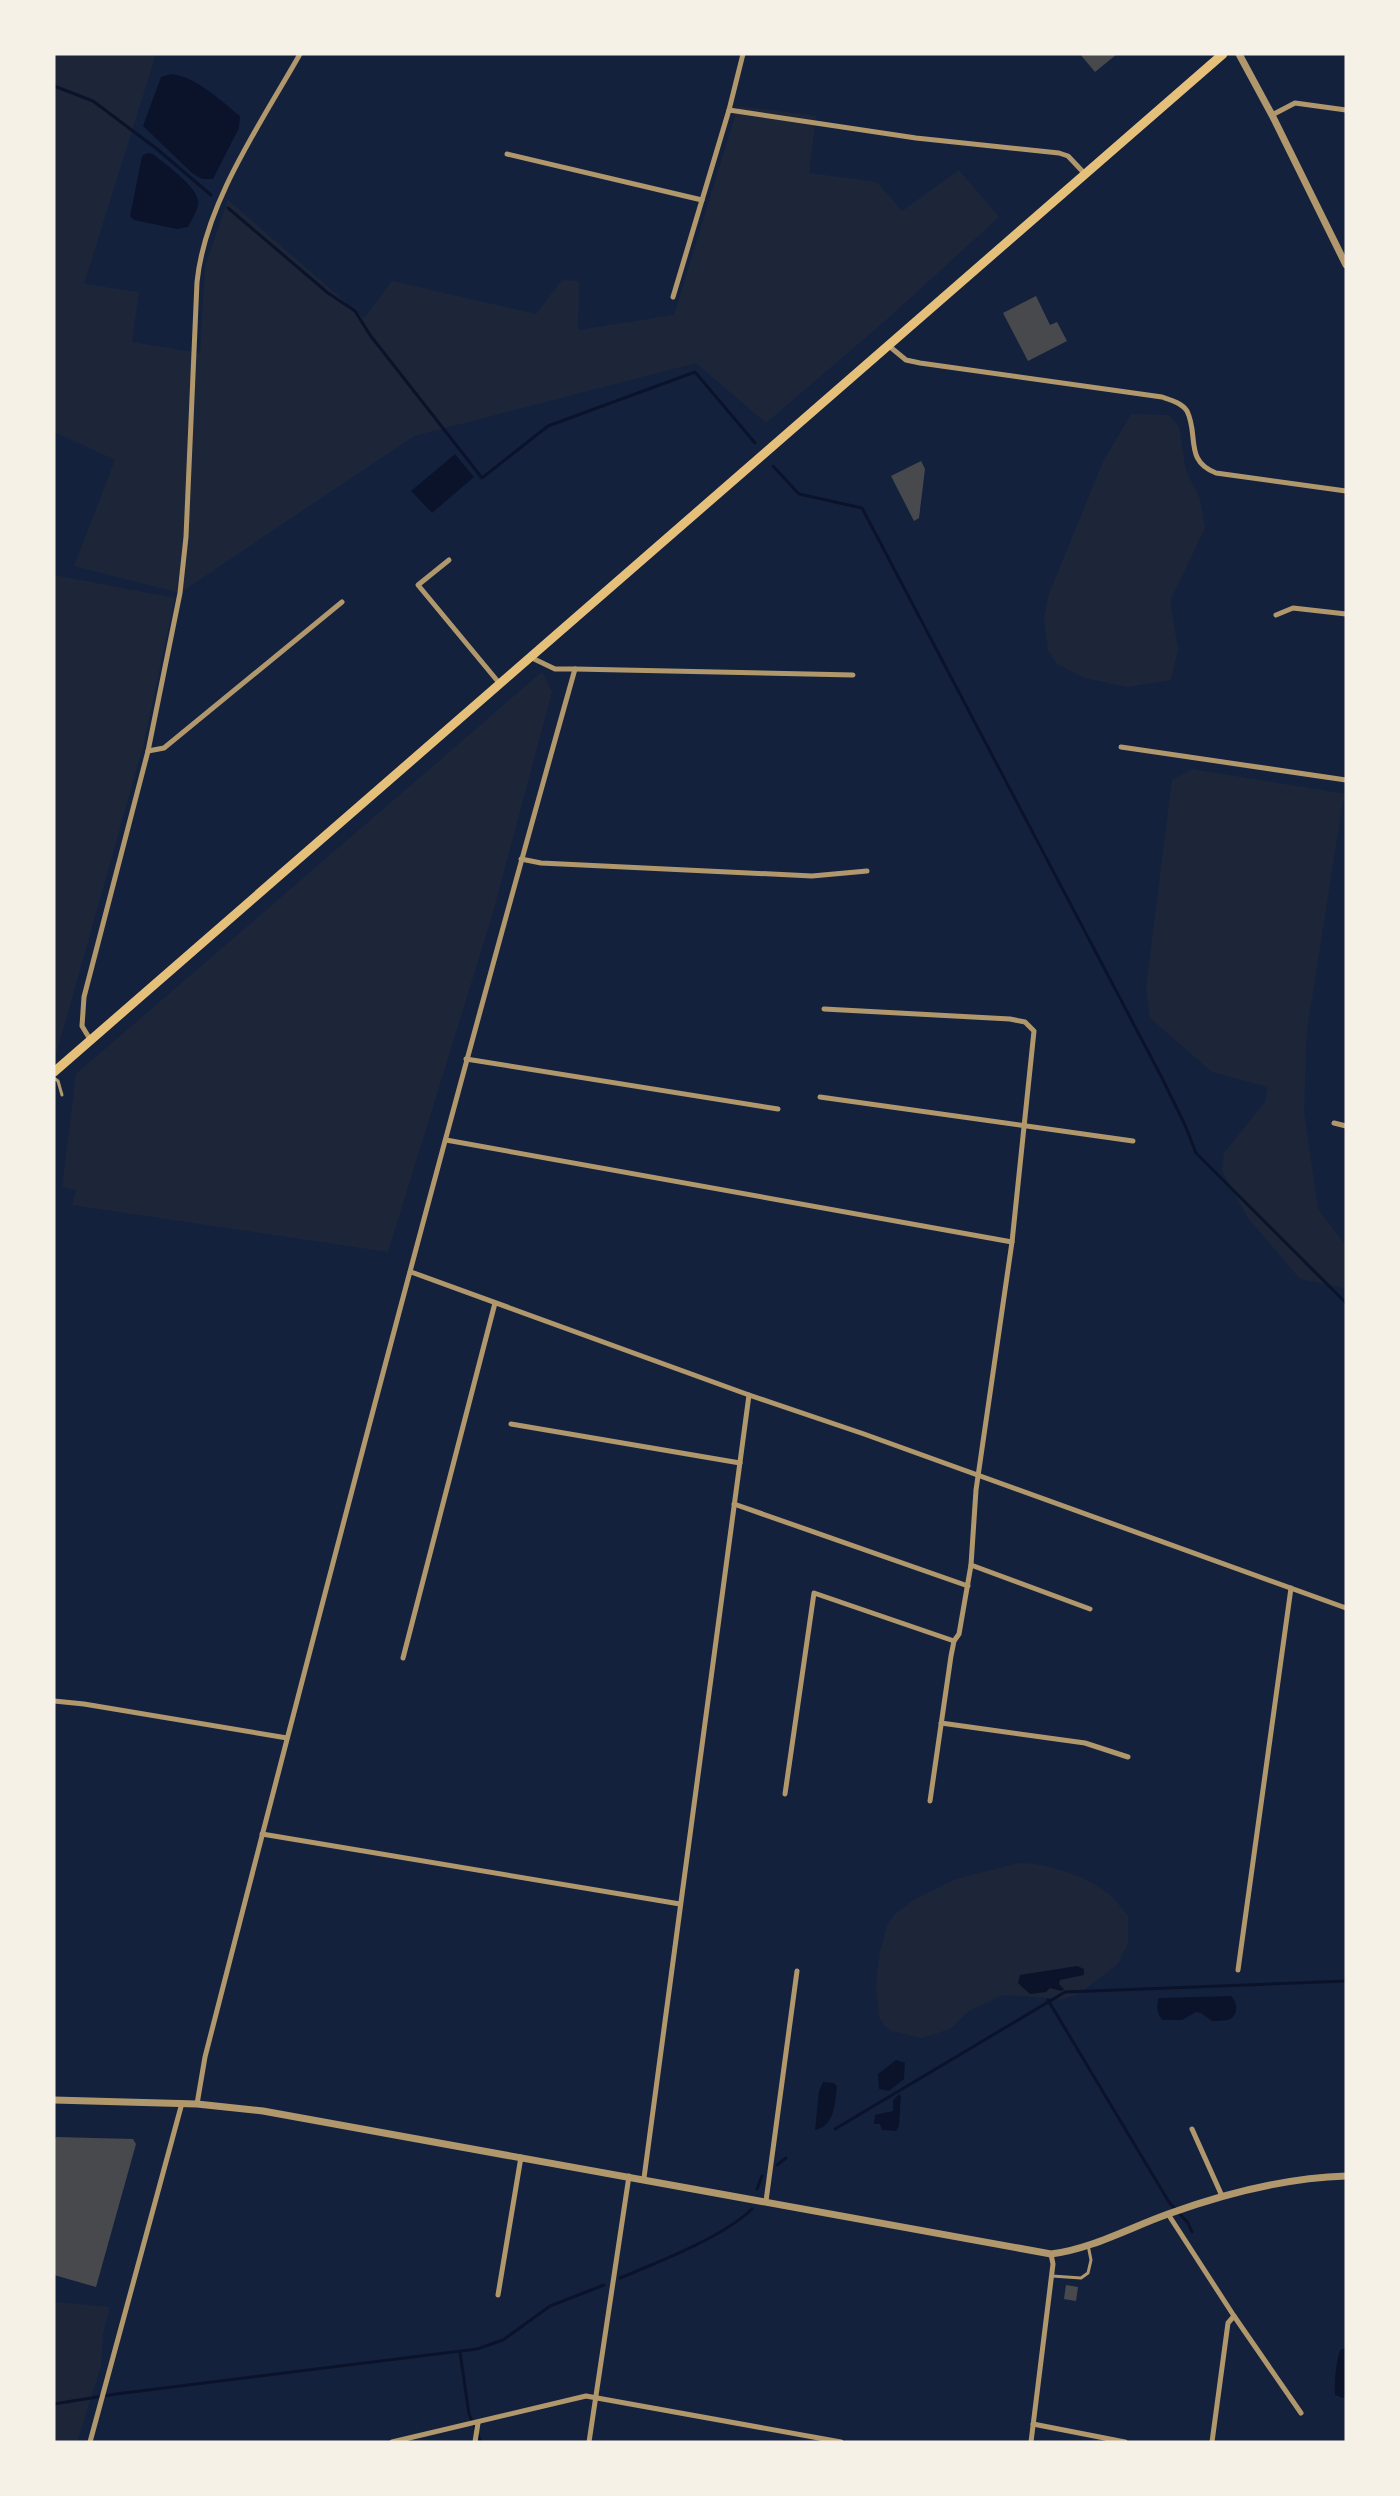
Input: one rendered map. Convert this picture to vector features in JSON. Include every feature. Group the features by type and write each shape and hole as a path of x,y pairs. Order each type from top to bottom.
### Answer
{"highway":[{"path":"54,1072 1223,54"}],"street":[{"path":"91,1041 82,1026 84,997 148,750 178,600 182,569 200,258 230,179 300,54"},
{"path":"673,297 729,110 742,54"},
{"path":"1239,54 1272,115 1346,266"},
{"path":"1272,115 1295,103 1346,110"},
{"path":"729,110 916,138 1059,153 1068,156 1086,174"},
{"path":"507,154 702,200"},
{"path":"889,346 906,360 920,363 1162,397 1178,402 1187,411 1197,462 1205,469 1216,473 1346,491"},
{"path":"449,560 418,585 500,684"},
{"path":"148,750 164,748 342,602"},
{"path":"1276,615 1293,608 1346,614"},
{"path":"531,658 555,669 853,675"},
{"path":"197,2104 205,2057 287,1738 466,1059 575,669"},
{"path":"1121,747 1346,780"},
{"path":"521,859 541,863 812,876 867,871"},
{"path":"824,1009 1010,1019 1025,1022 1034,1030 1022,1126 1012,1242 979,1476 971,1565 959,1634 954,1641 930,1801"},
{"path":"466,1059 778,1109"},
{"path":"820,1098 1133,1141"},
{"path":"1334,1123 1346,1126"},
{"path":"446,1140 1012,1242"},
{"path":"411,1272 1346,1608"},
{"path":"403,1658 495,1303"},
{"path":"644,2178 749,1395"},
{"path":"511,1424 740,1463"},
{"path":"734,1504 968,1586"},
{"path":"971,1565 1090,1609"},
{"path":"1238,1970 1291,1588"},
{"path":"785,1794 814,1593 954,1641"},
{"path":"54,1701 287,1738"},
{"path":"941,1723 1085,1743 1128,1757"},
{"path":"262,1834 680,1904"},
{"path":"766,2201 797,1971"},
{"path":"54,2100 182,2103 263,2111 1051,2253 1068,2252 1168,2214 1255,2186 1346,2176"},
{"path":"90,2442 182,2103"},
{"path":"1192,2129 1222,2196"},
{"path":"498,2295 520,2157"},
{"path":"589,2442 629,2176"},
{"path":"1168,2214 1234,2316 1301,2413"},
{"path":"1031,2442 1052,2276 1051,2253"},
{"path":"1212,2442 1228,2323 1234,2316"},
{"path":"392,2442 413,2440 586,2396 596,2396 815,2440 841,2442"},
{"path":"476,2442 478,2423"},
{"path":"1033,2424 1125,2442"}],"lane":[{"path":"54,1077 58,1081 62,1095"},
{"path":"1052,2276 1081,2278 1088,2273 1091,2260 1088,2245"}],"shaded area":[{"path":"54,54 156,54 84,284 139,292 132,342 200,353 205,266 228,200 364,318 392,281 536,314 562,280 579,281 578,330 674,315 738,106 816,116 809,173 877,182 902,211 959,170 999,217 885,321 766,423 696,363 414,436 180,593 74,566 115,460 54,432"},
{"path":"171,74 199,84 240,116 239,128 213,179 202,179 192,173 143,126 161,77"},
{"path":"147,153 153,154 174,171 195,193 198,206 188,227 177,229 134,220 130,216 142,156"},
{"path":"1131,414 1169,415 1179,427 1186,471 1200,499 1205,528 1170,601 1178,649 1171,680 1128,687 1084,678 1057,664 1048,650 1044,618 1049,594 1103,462"},
{"path":"455,454 474,477 432,513 411,491"},
{"path":"54,575 175,598 143,747 57,1051 54,1053"},
{"path":"542,672 552,692 492,916 388,1252 72,1205 76,1190 62,1187 76,1074"},
{"path":"1192,769 1346,794 1346,800 1343,800 1307,1030 1304,1112 1318,1209 1346,1246 1346,1285 1344,1288 1300,1279 1248,1218 1222,1171 1224,1153 1265,1102 1268,1087 1212,1072 1150,1018 1146,988 1172,780"},
{"path":"1020,1863 1043,1866 1078,1876 1112,1896 1128,1916 1128,1943 1118,1964 1080,1993 1064,1999 1003,1995 969,2011 950,2029 922,2038 892,2031 884,2025 879,2017 876,1985 880,1951 887,1926 894,1915 914,1900 956,1879"},
{"path":"1077,1966 1084,1969 1084,1975 1060,1980 1059,1984 1064,1989 1062,1991 1050,1988 1046,1992 1030,1994 1018,1983 1020,1975"},
{"path":"1231,1996 1234,1999 1236,2010 1231,2019 1227,2020 1212,2021 1196,2012 1182,2020 1162,2020 1158,2012 1159,1998"},
{"path":"896,2060 905,2063 904,2079 889,2091 879,2089 878,2074"},
{"path":"823,2082 834,2083 837,2086 833,2113 827,2124 815,2130 819,2091"},
{"path":"899,2094 901,2096 899,2126 896,2131 882,2130 880,2124 874,2124 875,2115 893,2111 893,2100"},
{"path":"54,2302 110,2307 103,2334 101,2366 77,2442 54,2442"},
{"path":"1345,2348 1346,2397 1343,2398 1335,2395 1335,2383 1340,2350"}],"building":[{"path":"1080,54 1117,54 1095,72"},
{"path":"1036,296 1050,325 1057,322 1067,341 1028,361 1003,313"},
{"path":"921,461 925,469 919,518 914,521 891,476"},
{"path":"56,2137 133,2139 136,2144 96,2287 54,2275 54,2141"},
{"path":"1066,2285 1078,2287 1076,2301 1064,2299"}],"waterway":[{"path":"54,86 93,101 157,149 211,195"},
{"path":"228,208 328,293 355,311 370,335 482,478 548,426 695,372 755,443"},
{"path":"773,466 799,494 862,508 1162,1078 1196,1153 1346,1303"},
{"path":"835,2129 1065,1992 1346,1981"},
{"path":"1048,2000 1169,2202 1188,2223 1192,2232"},
{"path":"777,2165 786,2158"},
{"path":"757,2189 762,2176"},
{"path":"620,2278 708,2239 752,2209"},
{"path":"54,2404 116,2394 477,2349 503,2340 550,2306 604,2285"},
{"path":"460,2352 469,2414 481,2442"}]}
